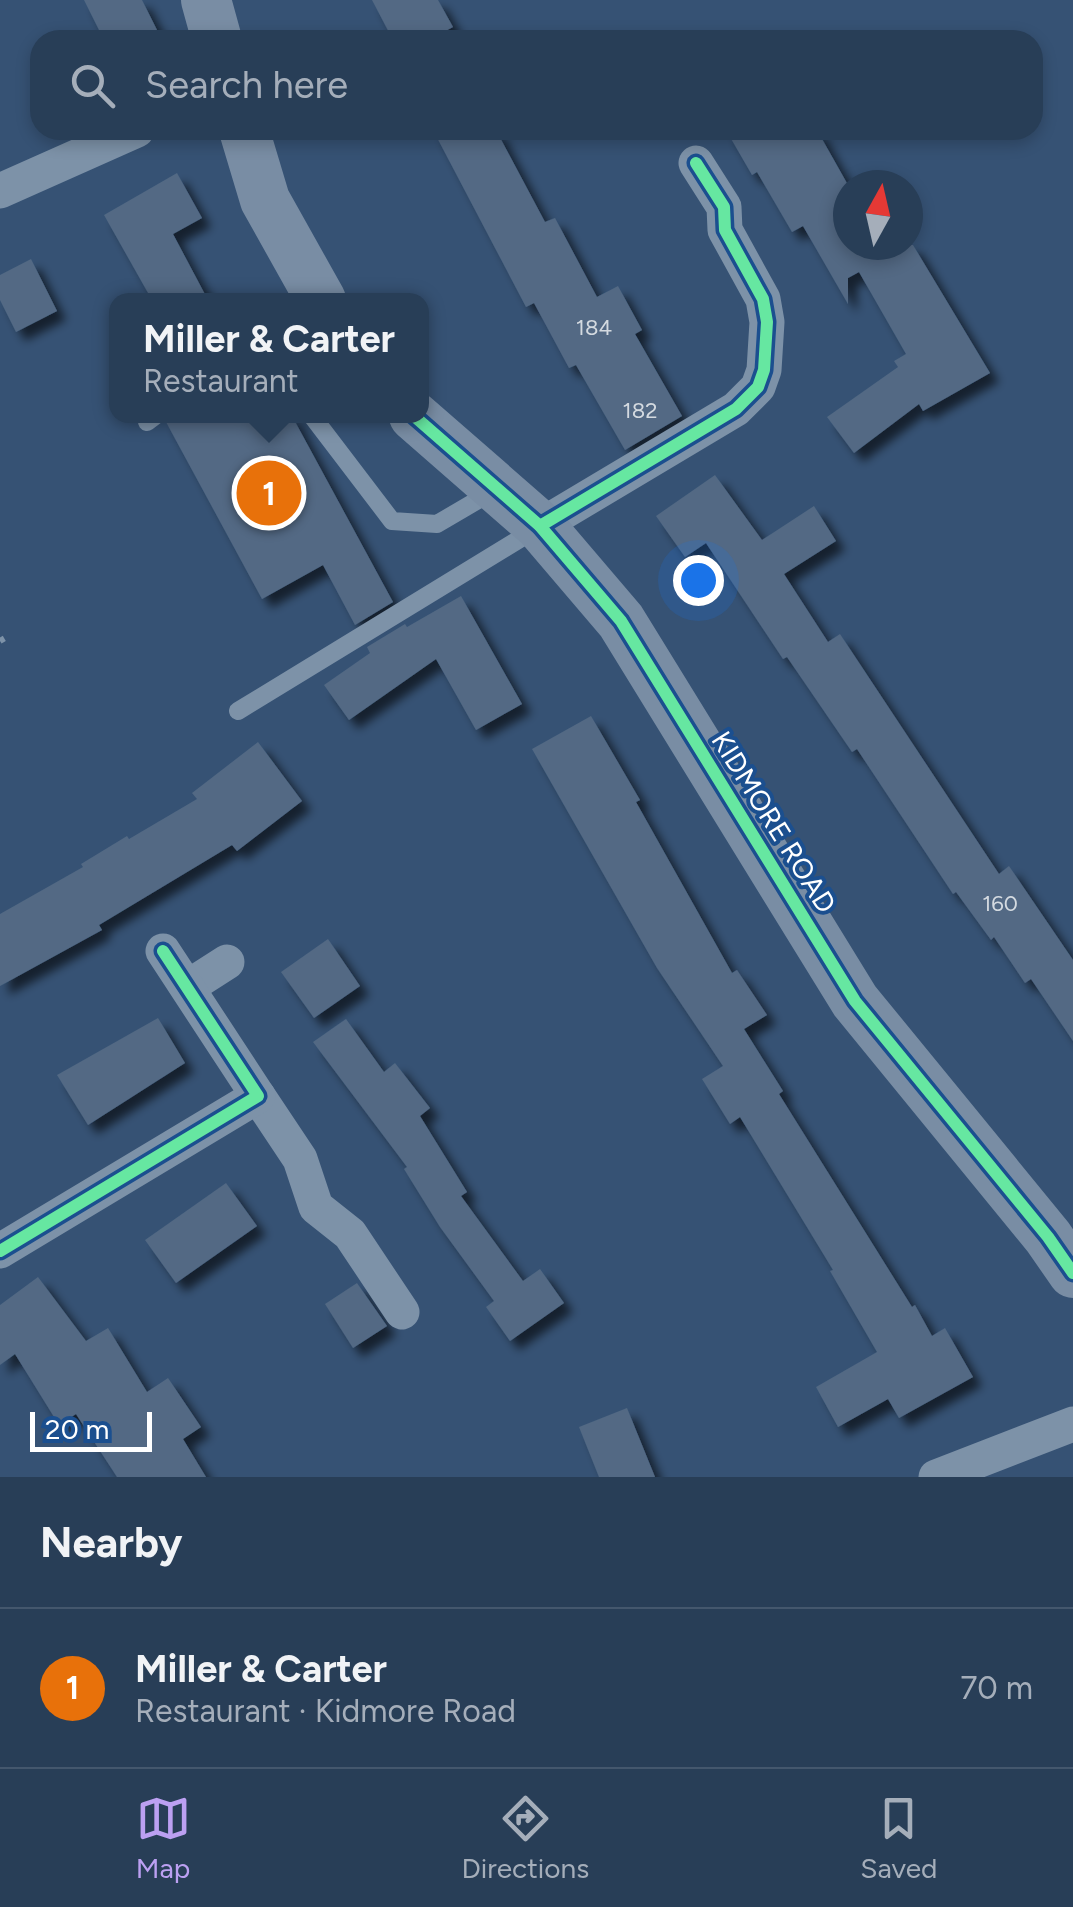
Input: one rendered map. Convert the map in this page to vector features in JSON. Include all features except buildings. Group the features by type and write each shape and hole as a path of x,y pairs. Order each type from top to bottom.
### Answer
{"street":[{"path":"206,0 214,30"},
{"path":"0,192 115,140"},
{"path":"247,140 265,200 317,293"},
{"path":"540,526 736,409 758,388 767,344 763,299 725,230 724,207 696,162"},
{"name":"KIDMORE ROAD","path":"422,423 540,526 621,621 856,1001 1073,1273"},
{"path":"163,951 300,1159 316,1207 350,1234 402,1312"},
{"path":"188,987 227,962"},
{"path":"0,1251 258,1096"},
{"path":"936,1477 1073,1424"}],"lane":[{"path":"317,423 392,521 437,524 497,490"},
{"path":"238,711 540,526"}],"cycle path":[{"path":"540,526 736,409 758,387 764,370 767,322 763,299 725,230 724,207 696,163"},
{"path":"422,423 540,526 621,621 855,1001 1048,1237 1073,1273"},
{"path":"0,1251 258,1096 163,951"}],"place":[{"name":"Miller & Carter","path":"269,493"}]}
